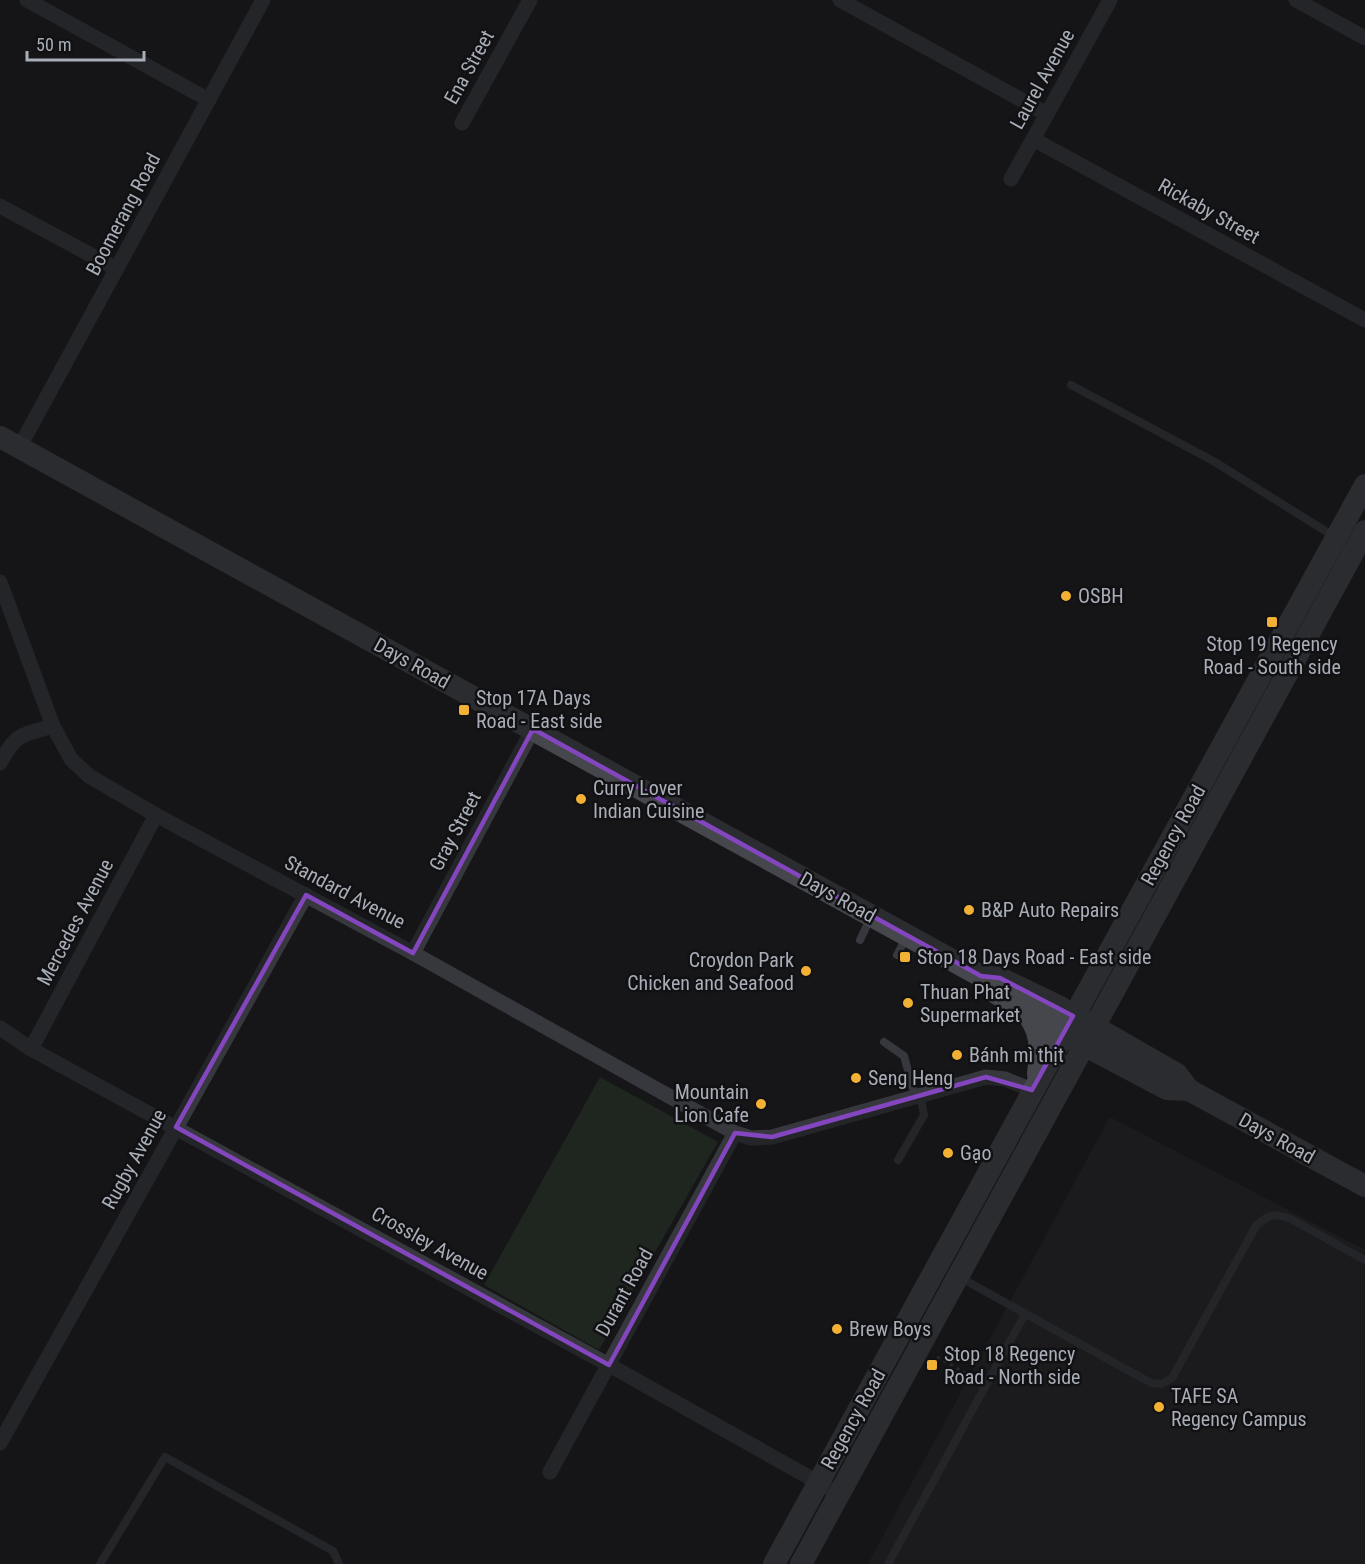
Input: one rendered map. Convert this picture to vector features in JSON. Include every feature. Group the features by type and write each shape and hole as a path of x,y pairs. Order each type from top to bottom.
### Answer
{"main road":[{"name":"Days Road","path":"9,442 908,935 981,976 996,993 1023,1009 1068,1025 1177,1074 1189,1090 1365,1186"},
{"name":"Regency Road","path":"801,1564 839,1494 948,1271 1035,1085 1365,485"},
{"name":"Regency Road","path":"774,1564 819,1482 1089,1035 1365,531"},
{"name":"Days Road","path":"981,976 1000,978 1068,1025"},
{"path":"1023,1009 1033,1020 1041,1048 1035,1085"}],"street":[{"path":"27,0 208,100"},
{"name":"Boomerang Road","path":"9,442 117,269 263,0"},
{"name":"Ena Street","path":"462,123 530,0"},
{"path":"840,0 1047,114"},
{"name":"Laurel Avenue","path":"1011,179 1110,0"},
{"path":"1296,0 1365,38"},
{"name":"Rickaby Street","path":"1033,139 1365,320"},
{"path":"0,207 117,269"},
{"name":"Standard Avenue","path":"0,582 53,726 71,759 89,776 156,814 413,952 735,1132 751,1138 772,1137 918,1096"},
{"path":"0,763 7,750 21,735 53,726"},
{"name":"Gray Street","path":"413,952 533,729"},
{"name":"Mercedes Avenue","path":"31,1049 156,814"},
{"name":"Rugby Avenue","path":"0,1443 306,896"},
{"name":"Crossley Avenue","path":"0,1028 31,1049 609,1365 839,1494"},
{"path":"918,1096 986,1077 1035,1085"},
{"name":"Durant Road","path":"550,1472 735,1132"}],"lane":[{"path":"1071,385 1215,462 1336,537"},
{"path":"860,940 872,916"},
{"path":"897,956 908,935"},
{"path":"884,1042 904,1056 924,1115 898,1160"},
{"path":"948,1271 1151,1383 1161,1384 1172,1378 1256,1226 1264,1218 1278,1214 1291,1219 1365,1260"},
{"path":"888,1564 1025,1314"},
{"path":"100,1564 165,1457 333,1551 339,1564"}],"path":[{"path":"937,1357 978,1380"}],"highlighted area":[{"path":"533,729 981,976 1000,978 1073,1016 1032,1090 986,1077 772,1137 735,1133 609,1365 176,1127 306,895 413,953"}],"shaded area":[{"path":"600,1077 718,1142 599,1350 484,1285"},
{"name":"TAFE SA Regency Campus","path":"1110,1117 1365,1250 1365,1564 868,1564"}],"place":[{"name":"OSBH","path":"1066,596"},
{"name":"Stop 19 Regency Road - South side","path":"1272,622"},
{"name":"Stop 17A Days Road - East side","path":"464,710"},
{"name":"Curry Lover Indian Cuisine","path":"581,799"},
{"name":"B&P Auto Repairs","path":"969,910"},
{"name":"Stop 18 Days Road - East side","path":"905,957"},
{"name":"Croydon Park Chicken and Seafood","path":"806,971"},
{"name":"Thuan Phat Supermarket","path":"908,1003"},
{"name":"Bánh mì thịt","path":"957,1055"},
{"name":"Seng Heng","path":"856,1078"},
{"name":"Mountain Lion Cafe","path":"761,1104"},
{"name":"Gạo","path":"948,1153"},
{"name":"Brew Boys","path":"837,1329"},
{"name":"Stop 18 Regency Road - North side","path":"932,1365"},
{"name":"TAFE SA Regency Campus","path":"1159,1407"}]}
